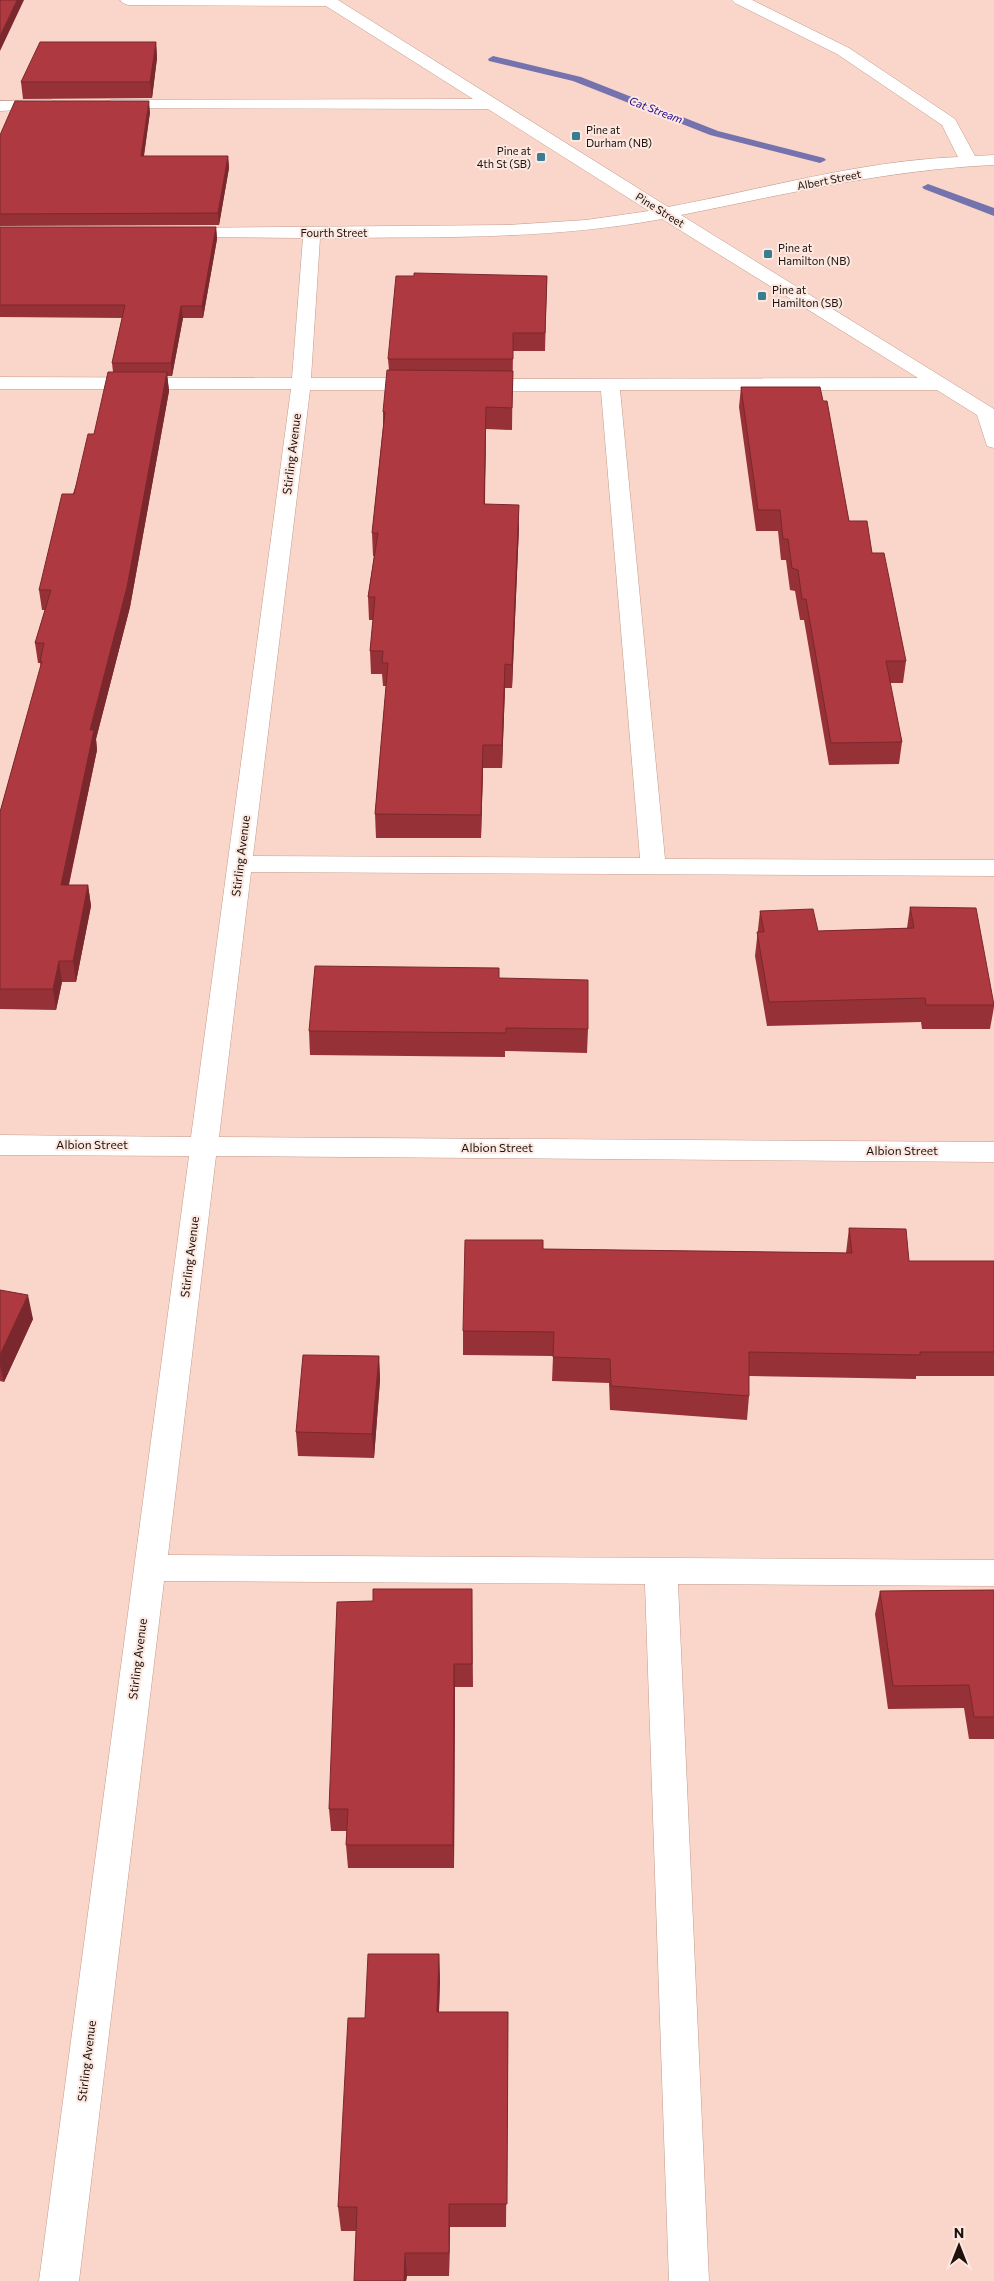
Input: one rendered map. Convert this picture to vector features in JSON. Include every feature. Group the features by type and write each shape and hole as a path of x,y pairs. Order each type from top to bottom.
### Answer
{"street":[{"path":"128,0 329,0"},
{"name":"Pine Street","path":"329,0 667,214 990,415"},
{"path":"740,0 843,51 949,122 969,160"},
{"path":"99,105 493,104"},
{"path":"0,106 69,105"},
{"name":"Albert Street","path":"667,214 848,175 908,166 969,160 994,160"},
{"name":"Fourth Street","path":"166,232 312,233 543,230 667,214"},
{"name":"Stirling Avenue","path":"58,2281 301,384 312,233"},
{"path":"0,383 441,384"},
{"path":"461,385 940,384"},
{"path":"610,385 653,866"},
{"path":"990,415 994,442"},
{"path":"240,864 994,868"},
{"name":"Albion Street","path":"0,1145 994,1152"},
{"path":"150,1568 994,1572"},
{"path":"661,1570 689,2281"}],"building":[{"path":"0,0 17,0 0,36"},
{"path":"40,42 156,42 150,82 21,82"},
{"path":"15,101 149,101 141,156 228,156 218,213 0,214 0,135"},
{"path":"0,227 216,227 202,306 181,306 171,363 112,363 125,305 0,305"},
{"path":"414,273 547,276 545,333 513,333 513,359 388,359 396,276 414,276"},
{"path":"387,370 513,371 512,408 486,407 484,504 519,505 512,665 505,664 502,745 483,745 481,815 375,814 388,663 382,663 383,651 370,651 375,597 368,597 378,533 372,533 385,412 383,412"},
{"path":"108,372 167,372 127,587 90,730 94,730 61,885 88,885 73,961 59,961 53,989 0,989 0,812 42,661 40,661 44,643 35,643 51,590 39,590 62,494 74,494 88,434 94,434"},
{"path":"741,387 820,387 823,401 827,401 849,521 867,521 872,553 884,553 906,661 886,661 902,742 831,743 806,599 802,599 798,570 792,568 788,539 783,539 780,510 758,510"},
{"path":"910,907 976,908 994,1005 926,1005 925,998 769,1002 757,932 764,932 760,911 813,909 818,931 914,928"},
{"path":"315,966 499,968 499,978 588,980 588,1029 506,1028 506,1033 309,1031"},
{"path":"849,1228 906,1229 909,1261 994,1261 994,1352 920,1352 920,1355 749,1352 749,1396 611,1386 610,1359 553,1357 554,1332 463,1331 465,1240 543,1240 543,1249 852,1253"},
{"path":"0,1290 28,1295 0,1355"},
{"path":"303,1355 379,1356 372,1434 296,1432"},
{"path":"373,1589 472,1589 472,1664 454,1664 453,1845 346,1845 348,1809 329,1809 337,1602 373,1601"},
{"path":"994,1590 994,1717 974,1717 969,1685 893,1686 880,1591"},
{"path":"368,1954 439,1954 437,2012 508,2012 507,2204 449,2204 449,2253 405,2253 404,2281 354,2281 357,2207 338,2207 348,2018 365,2018"}],"waterway":[{"name":"Cat Stream","path":"493,59 577,79 714,133 820,160"},
{"name":"Cat Stream","path":"928,187 994,212"}],"place":[{"name":"Pine at Durham (NB)","path":"576,136"},
{"name":"Pine at 4th St (SB)","path":"541,157"},
{"name":"Pine at Hamilton (NB)","path":"768,254"},
{"name":"Pine at Hamilton (SB)","path":"762,296"}]}
